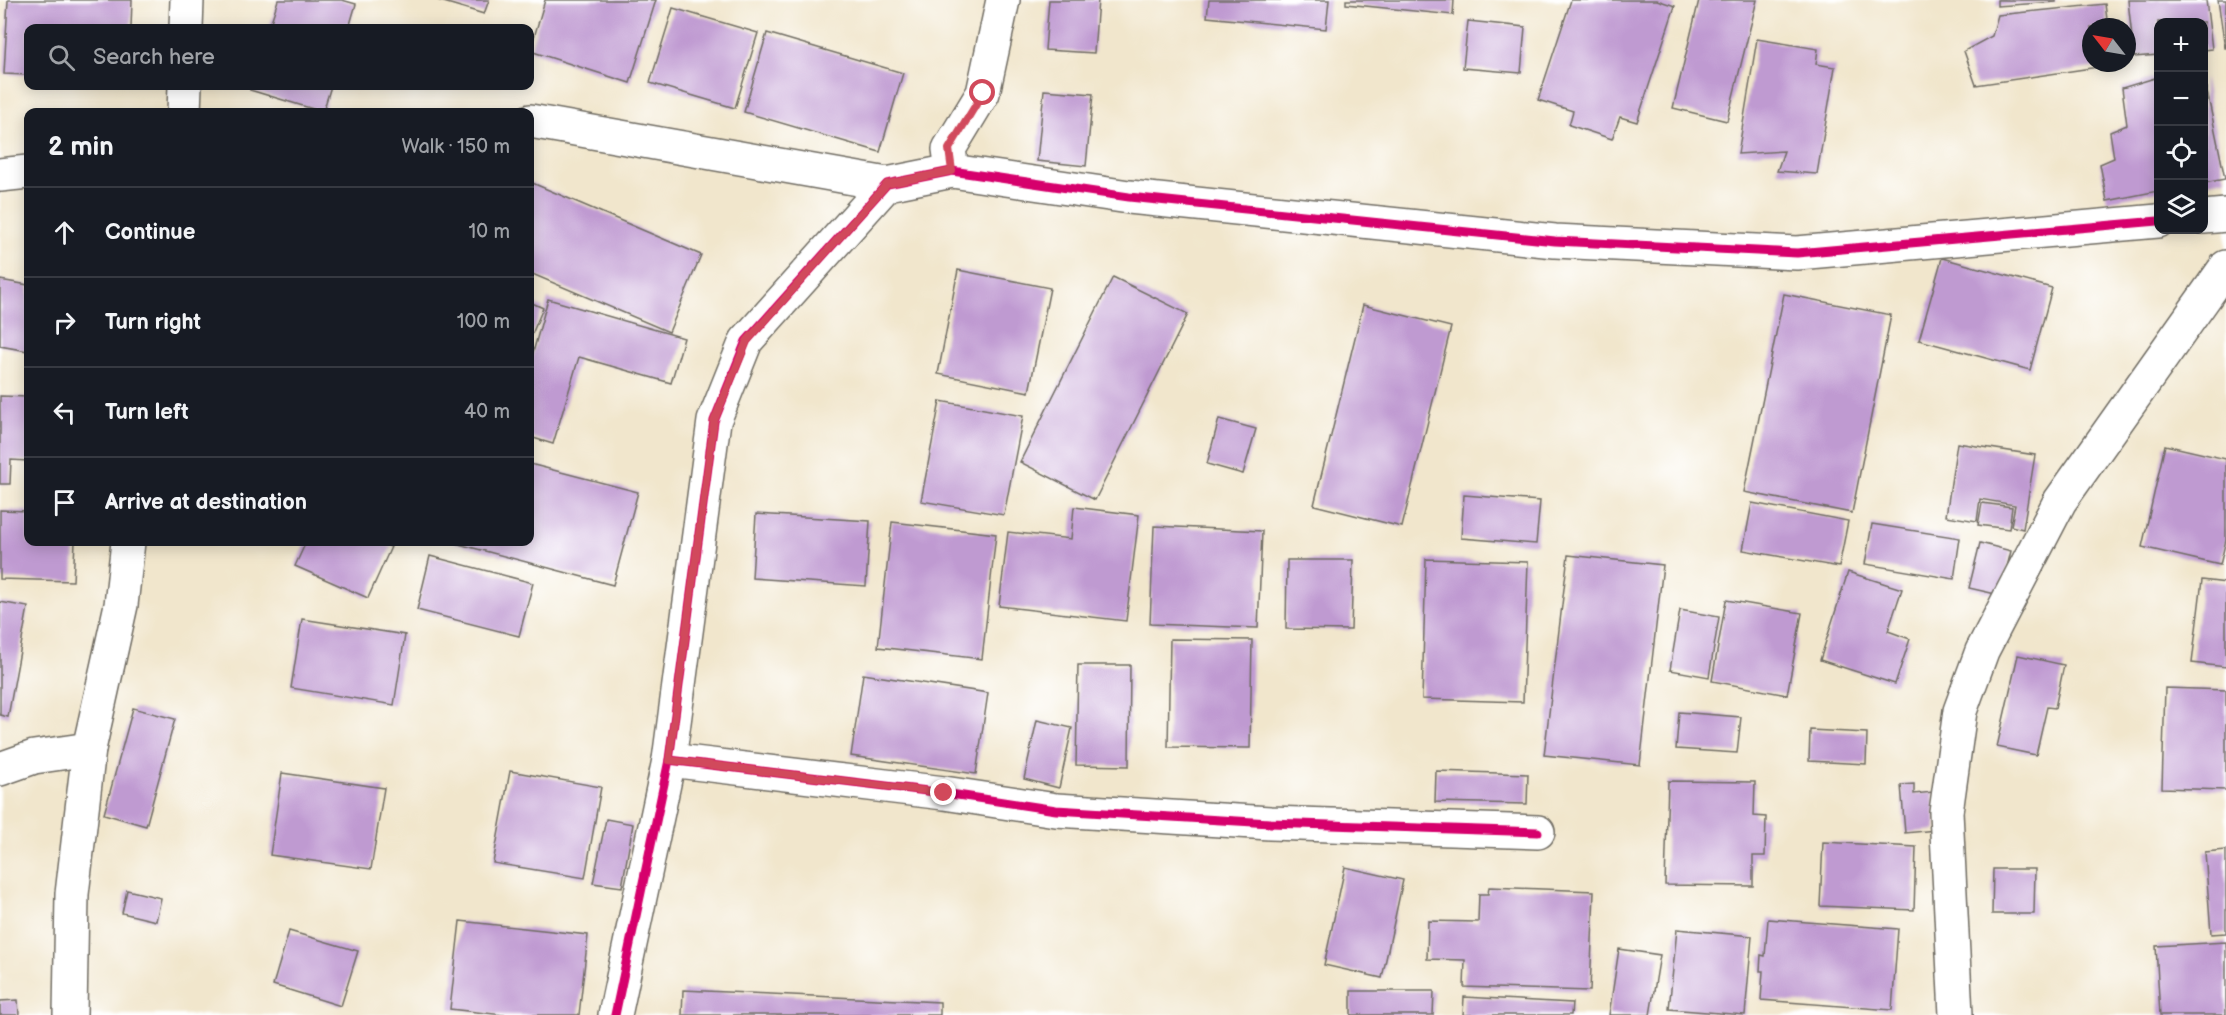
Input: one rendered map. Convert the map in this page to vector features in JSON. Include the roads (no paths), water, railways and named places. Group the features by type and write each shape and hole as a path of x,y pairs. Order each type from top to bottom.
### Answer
{"street":[{"path":"186,24 187,0"},
{"path":"952,171 949,149 983,93 1003,0"},
{"path":"184,108 185,90"},
{"path":"534,122 887,184 952,171 1130,197 1555,241 1785,252 2154,221"},
{"path":"0,175 24,172"},
{"path":"615,1015 669,760 714,421 747,341 887,184"},
{"path":"2208,217 2226,215"},
{"path":"1956,1015 1946,812 1960,711 1982,651 2060,501 2226,267"},
{"path":"70,1015 72,894 88,749 121,605 128,546"},
{"path":"0,769 34,757 88,749"},
{"path":"669,760 944,793 1056,810 1270,823 1538,832"}]}
